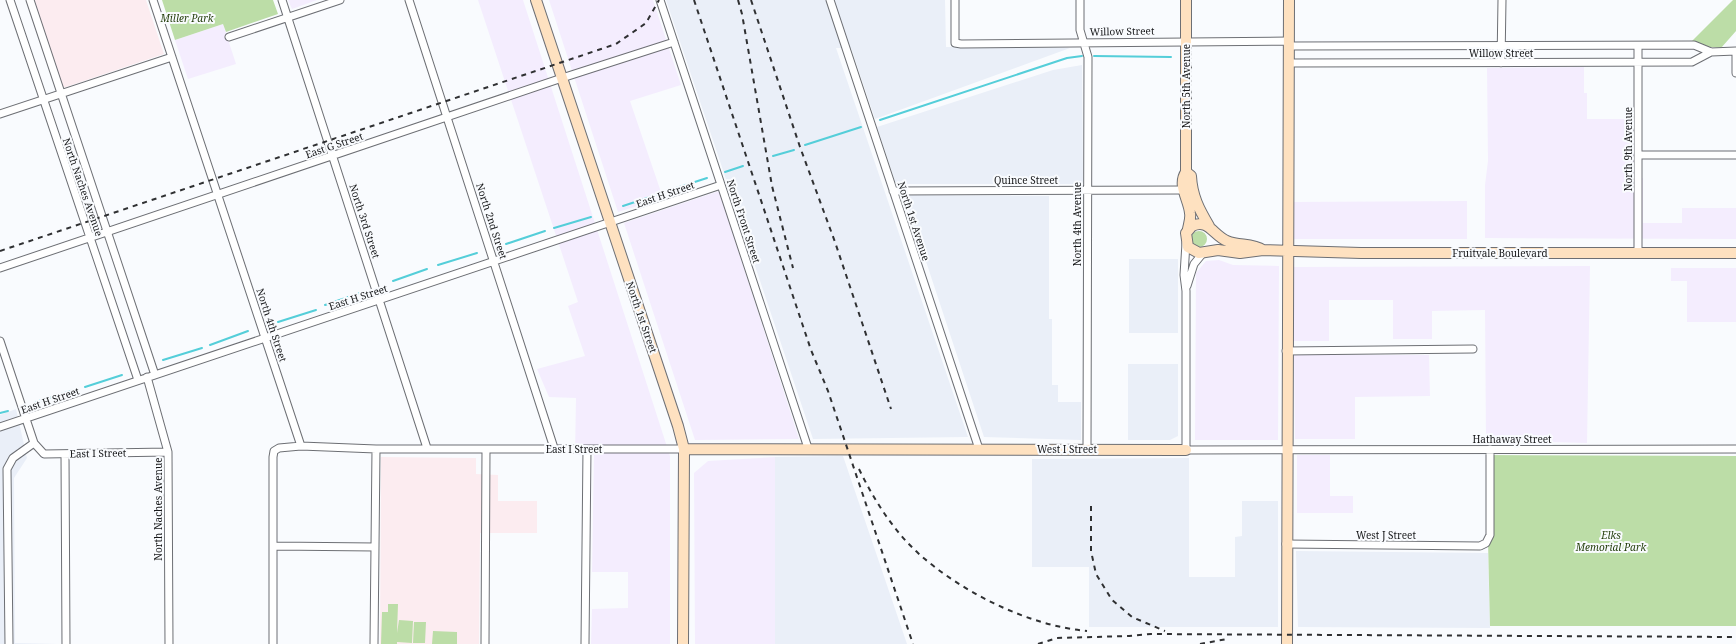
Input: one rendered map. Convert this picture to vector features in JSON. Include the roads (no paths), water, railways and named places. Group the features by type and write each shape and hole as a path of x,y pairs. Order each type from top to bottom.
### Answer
{"main road":[{"name":"North 1st Street","path":"536,0 678,426 684,449 683,644"},
{"name":"North 5th Avenue","path":"1186,0 1186,172 1182,177 1183,190 1190,212 1188,229"},
{"path":"1287,644 1286,351 1289,63 1288,0"},
{"name":"North 5th Avenue","path":"1186,172 1190,176 1193,196 1198,210 1212,230"},
{"name":"Fruitvale Boulevard","path":"1188,229 1200,223 1227,241 1256,246 1263,250"},
{"path":"1186,243 1186,234 1188,229"},
{"path":"1206,251 1215,242 1212,230"},
{"name":"Fruitvale Boulevard","path":"1186,243 1191,250 1240,253 1263,250 1361,253 1736,253"},
{"name":"East I Street","path":"684,449 847,448"},
{"name":"West I Street","path":"847,448 1186,450"}],"street":[{"name":"North Naches Avenue","path":"10,0 138,380"},
{"name":"North Naches Avenue","path":"30,0 155,375"},
{"name":"North 4th Street","path":"154,0 267,338 301,446"},
{"name":"North 3rd Street","path":"282,0 427,448"},
{"path":"229,37 340,0"},
{"name":"North 2nd Street","path":"409,0 448,116 554,448"},
{"name":"North Front Street","path":"660,0 808,448"},
{"name":"North 1st Avenue","path":"830,0 979,449"},
{"name":"Willow Street","path":"955,0 955,42 961,44 1186,40 1502,47 1694,45 1711,52 1736,51"},
{"name":"North 4th Avenue","path":"1080,0 1080,30 1088,57 1087,449"},
{"path":"1502,0 1502,63"},
{"name":"East G Street","path":"0,268 448,116 674,42"},
{"name":"North 9th Avenue","path":"1638,46 1638,253"},
{"path":"1736,51 1736,73"},
{"name":"Willow Street","path":"1289,63 1692,62 1711,52"},
{"path":"0,114 172,57"},
{"path":"1638,155 1736,155"},
{"name":"East H Street","path":"0,427 721,185"},
{"name":"Quince Street","path":"893,191 1183,190"},
{"path":"1186,243 1184,275 1186,290 1186,450"},
{"path":"1186,290 1194,264 1206,251"},
{"path":"0,341 34,443 13,458 7,469 9,644"},
{"path":"1286,351 1473,349"},
{"name":"North Naches Avenue","path":"147,377 168,452 169,644"},
{"name":"East I Street","path":"34,443 44,454 168,452"},
{"path":"273,644 274,451 279,448 301,446"},
{"name":"East I Street","path":"301,446 376,449 684,449"},
{"path":"374,644 376,449"},
{"path":"485,644 486,449"},
{"path":"585,644 587,449"},
{"name":"West J Street","path":"1286,544 1480,546 1486,543 1490,535 1490,449"},
{"name":"Hathaway Street","path":"1287,450 1736,449"},
{"name":"West I Street","path":"1186,450 1287,450"},
{"path":"65,454 66,644"},
{"path":"274,546 376,547"}],"waterway":[{"path":"880,120 1067,58 1082,56"},
{"path":"1094,56 1171,57"},
{"path":"805,145 861,127"},
{"path":"773,156 794,150"},
{"path":"725,172 743,166"},
{"path":"670,190 707,178"},
{"path":"623,206 659,194"},
{"path":"554,228 591,217"},
{"path":"506,244 545,231"},
{"path":"438,265 477,253"},
{"path":"393,281 427,269"},
{"path":"325,305 360,293"},
{"path":"278,322 316,310"},
{"path":"210,345 248,331"},
{"path":"163,360 202,348"},
{"path":"85,387 122,375"},
{"path":"36,402 74,390"},
{"path":"0,413 8,411"}],"railway":[{"path":"0,251 616,44 646,23 659,0"},
{"path":"694,0 811,350 828,391 913,644"},
{"path":"738,0 742,14 772,186 793,268"},
{"path":"751,0 800,147 835,242 891,409"},
{"path":"859,469 871,492 900,535 918,553 954,581 975,594 1019,614 1065,628 1087,631"},
{"path":"1091,506 1091,551 1096,574 1112,600 1132,617 1165,631"},
{"path":"1038,644 1057,638 1151,634 1736,637"},
{"path":"1200,644 1227,639"}],"park label":[{"name":"Miller Park","path":"187,18"},
{"name":"Elks Memorial Park","path":"1611,540"}]}
